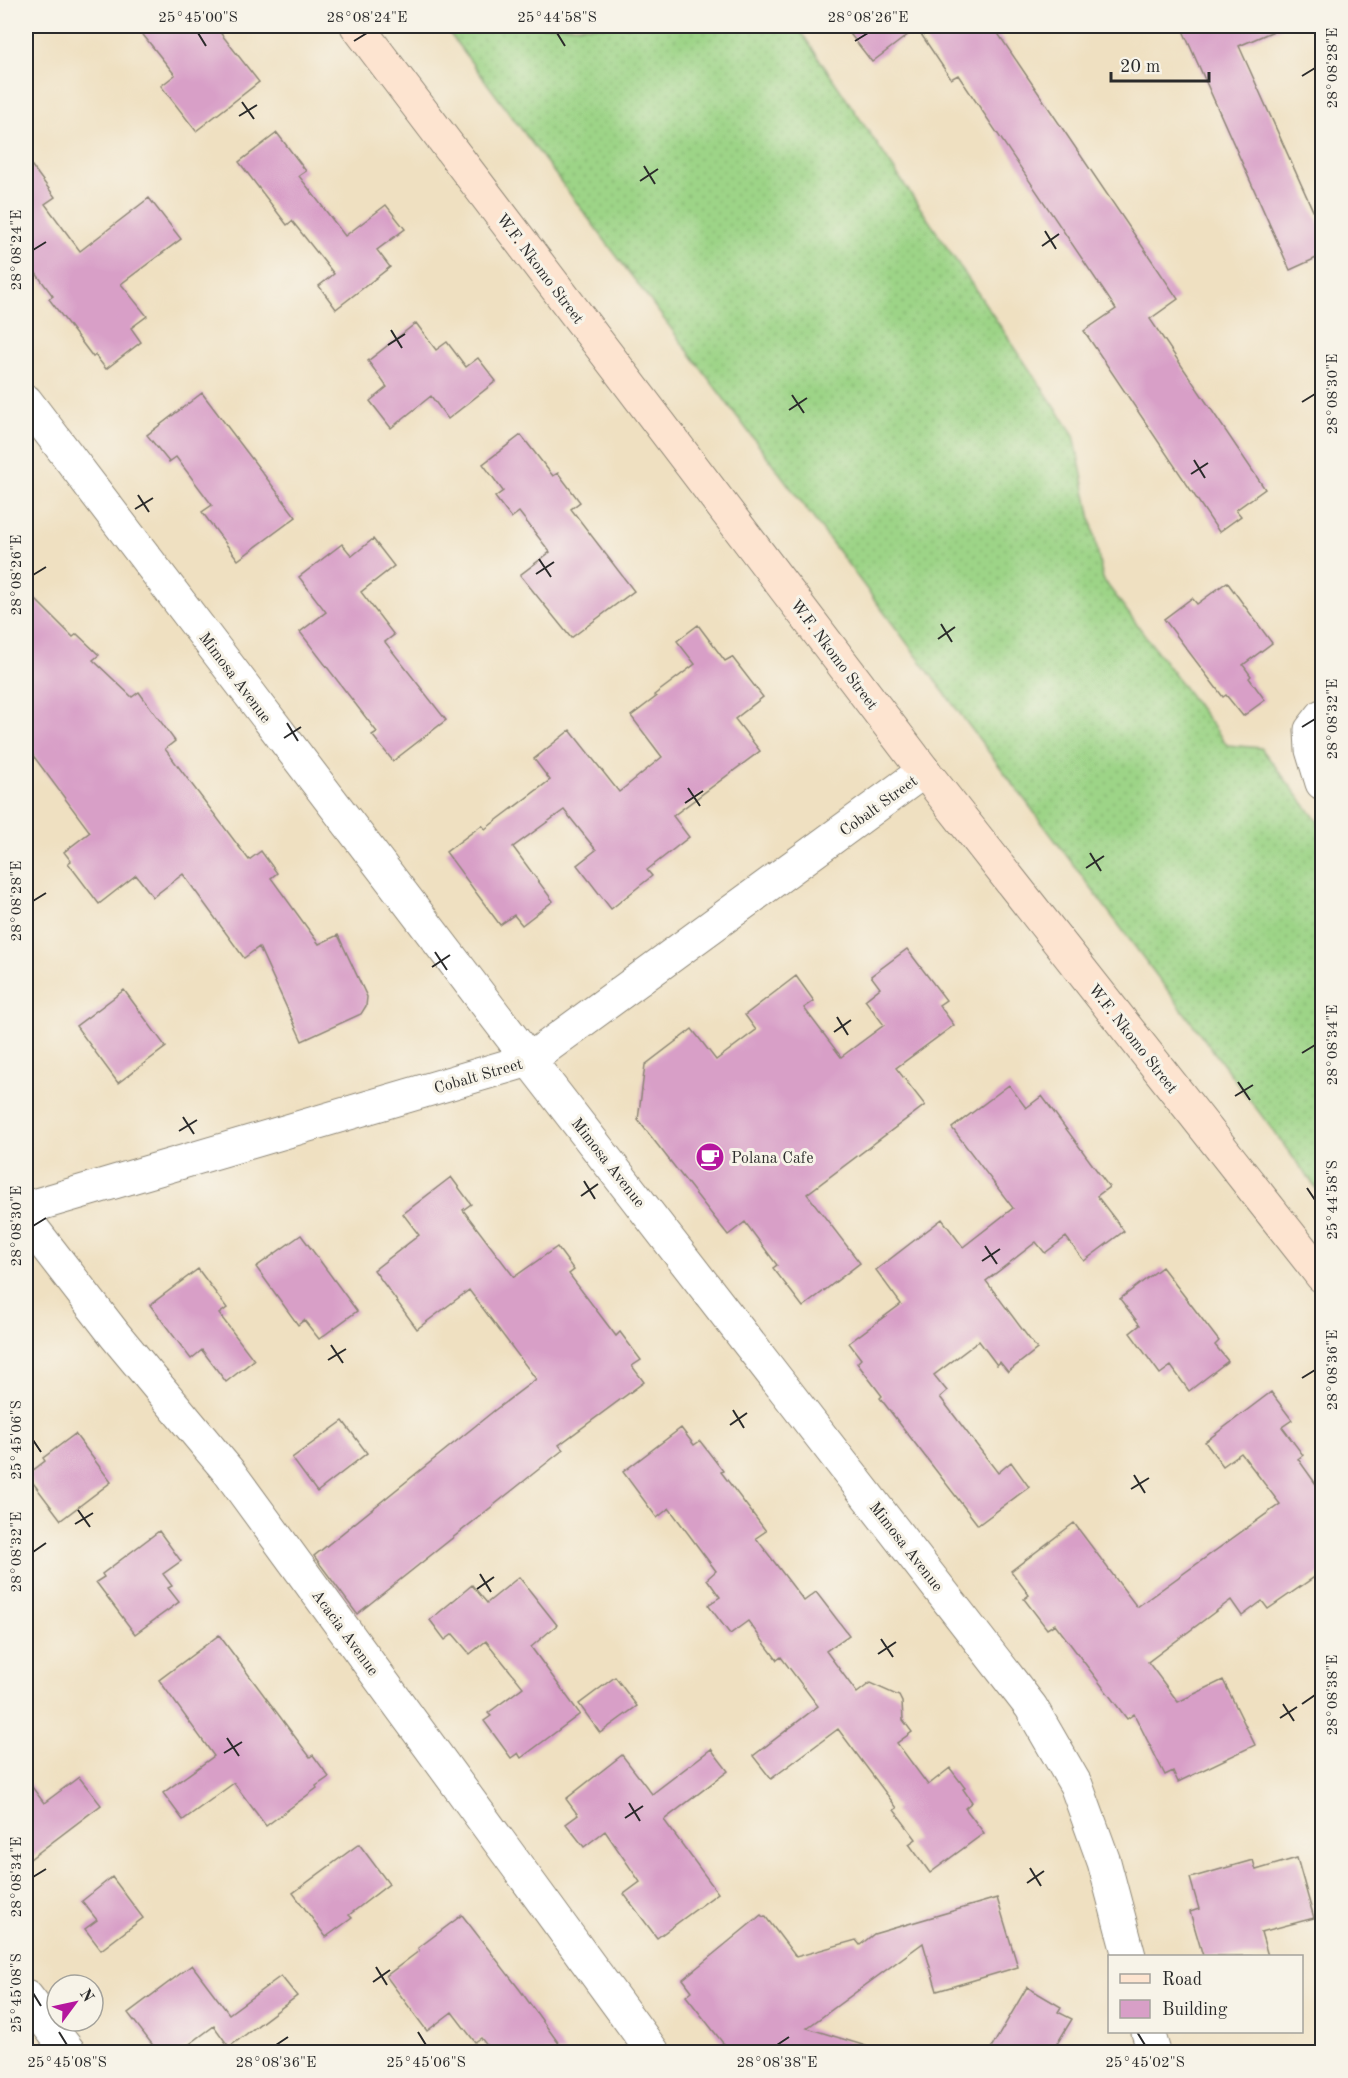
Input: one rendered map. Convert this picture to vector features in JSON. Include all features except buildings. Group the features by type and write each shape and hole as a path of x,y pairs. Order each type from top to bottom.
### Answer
{"main road":[{"name":"W.F. Nkomo Street","path":"357,26 924,771 1323,1276"}],"street":[{"name":"Mimosa Avenue","path":"26,401 529,1060 1031,1707 1076,1785 1104,1862 1129,1955"},
{"path":"1323,716 1311,730 1312,750 1323,783"},
{"name":"Cobalt Street","path":"26,1208 529,1060 924,771"},
{"name":"Acacia Avenue","path":"26,1220 115,1335 229,1472 653,2052"},
{"path":"26,1996 69,2052"},
{"path":"1149,2033 1154,2052"}],"green space":[{"path":"444,26 797,26 1074,435 1103,579 1227,745 1261,748 1322,827 1322,1196"}],"place":[{"name":"Polana Cafe","path":"710,1157"}]}
